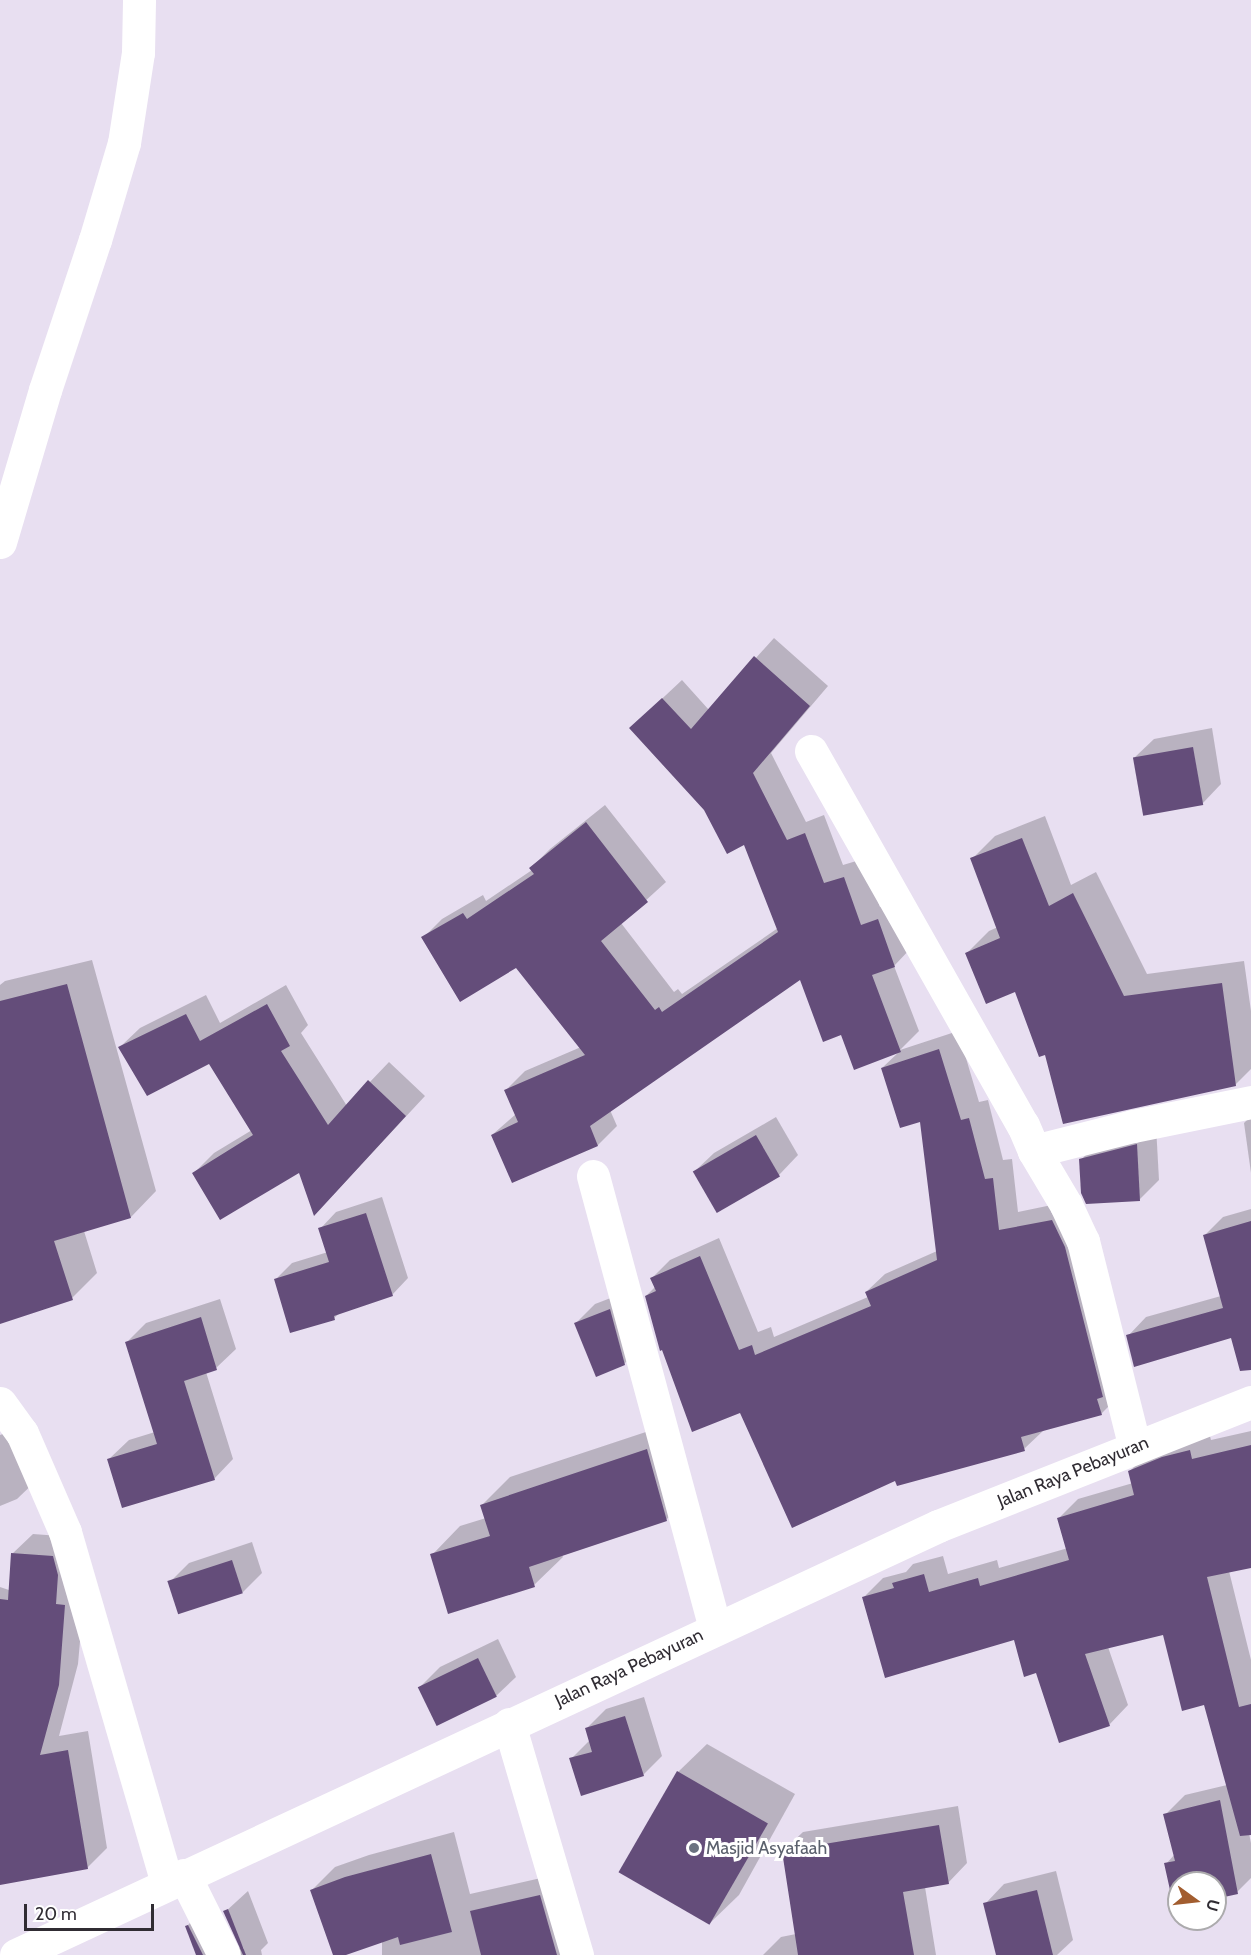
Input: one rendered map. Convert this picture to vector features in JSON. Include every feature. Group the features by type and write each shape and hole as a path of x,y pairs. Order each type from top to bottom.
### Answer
{"street":[{"path":"0,542 45,390 96,240 124,143 138,53 139,0"},
{"path":"811,751 1023,1125 1034,1151 1066,1205 1083,1241 1135,1448"},
{"path":"1034,1151 1133,1126 1251,1102"},
{"path":"593,1176 715,1628"},
{"name":"Jalan Raya Pebayuran","path":"16,1955 508,1724 938,1526 1251,1402"},
{"path":"0,1403 22,1433 64,1532 176,1879 224,1955"},
{"path":"508,1724 577,1955"}],"building":[{"path":"754,656 810,706 753,773 787,840 805,833 824,883 844,877 861,925 878,919 895,967 872,975 901,1052 854,1070 841,1035 823,1042 800,980 590,1126 598,1146 512,1183 491,1135 518,1122 504,1090 585,1055 516,968 460,1002 421,937 463,913 467,919 534,874 529,868 586,822 648,902 601,941 655,1010 659,1007 662,1012 778,932 744,845 727,854 704,810 629,728 662,698 691,729"},
{"path":"1193,747 1203,805 1143,816 1133,758"},
{"path":"1022,838 1049,906 1073,893 1124,996 1222,983 1236,1086 1063,1124 1045,1055 1039,1057 1015,992 986,1004 965,953 1000,938 970,858"},
{"path":"67,984 131,1218 54,1241 73,1300 0,1324 0,1001"},
{"path":"267,1004 290,1046 281,1051 328,1125 368,1080 406,1116 314,1216 299,1173 220,1220 192,1173 253,1135 209,1064 147,1096 118,1047 186,1014 200,1041"},
{"path":"939,1049 961,1120 969,1118 985,1179 993,1178 999,1230 1052,1220 1065,1247 1103,1397 1097,1399 1102,1415 1021,1437 1025,1451 897,1486 895,1481 792,1528 740,1413 692,1432 662,1350 660,1351 645,1296 656,1291 650,1278 700,1256 739,1350 752,1345 755,1355 871,1306 865,1292 937,1260 920,1122 900,1128 881,1068"},
{"path":"756,1135 780,1177 717,1213 693,1172"},
{"path":"1137,1144 1140,1201 1086,1204 1081,1193 1079,1159"},
{"path":"366,1213 393,1296 334,1316 335,1320 290,1333 274,1279 329,1262 318,1228"},
{"path":"1251,1221 1251,1370 1240,1371 1231,1338 1134,1367 1126,1335 1223,1308 1203,1235"},
{"path":"610,1309 625,1365 596,1377 574,1323"},
{"path":"201,1317 217,1370 184,1381 215,1480 122,1508 107,1459 157,1444 125,1342"},
{"path":"1251,1445 1251,1568 1207,1577 1239,1707 1251,1704 1251,1835 1240,1836 1204,1705 1182,1711 1163,1635 1085,1654 1110,1726 1059,1743 1036,1673 1024,1677 1014,1640 885,1678 862,1597 894,1588 892,1583 924,1574 929,1592 978,1578 980,1586 1069,1560 1057,1518 1134,1495 1128,1471 1162,1457 1190,1450 1192,1459"},
{"path":"647,1449 667,1521 529,1567 535,1587 448,1614 430,1554 490,1536 480,1505"},
{"path":"11,1553 53,1556 58,1575 56,1604 65,1605 59,1685 40,1755 68,1750 88,1869 0,1885 0,1599 8,1600"},
{"path":"232,1560 243,1593 178,1614 167,1581"},
{"path":"478,1658 497,1697 437,1726 418,1687"},
{"path":"625,1716 644,1776 581,1796 569,1758 592,1752 585,1728"},
{"name":"Masjid Asyafaah","path":"677,1771 768,1824 709,1925 618,1872"},
{"path":"1220,1800 1238,1894 1227,1896 1227,1871 1167,1871 1167,1876 1164,1863 1175,1861 1163,1814"},
{"path":"939,1825 949,1884 903,1892 914,1955 798,1955 782,1851"},
{"path":"431,1854 452,1932 400,1945 398,1937 346,1955 333,1955 310,1890 345,1877"},
{"path":"1037,1890 1053,1955 996,1955 983,1903"},
{"path":"540,1895 557,1955 481,1955 470,1911"},
{"path":"228,1909 246,1955 243,1955 223,1911"},
{"path":"188,1925 203,1955 196,1955 185,1926"}],"place":[{"name":"Masjid Asyafaah","path":"694,1848"}]}
